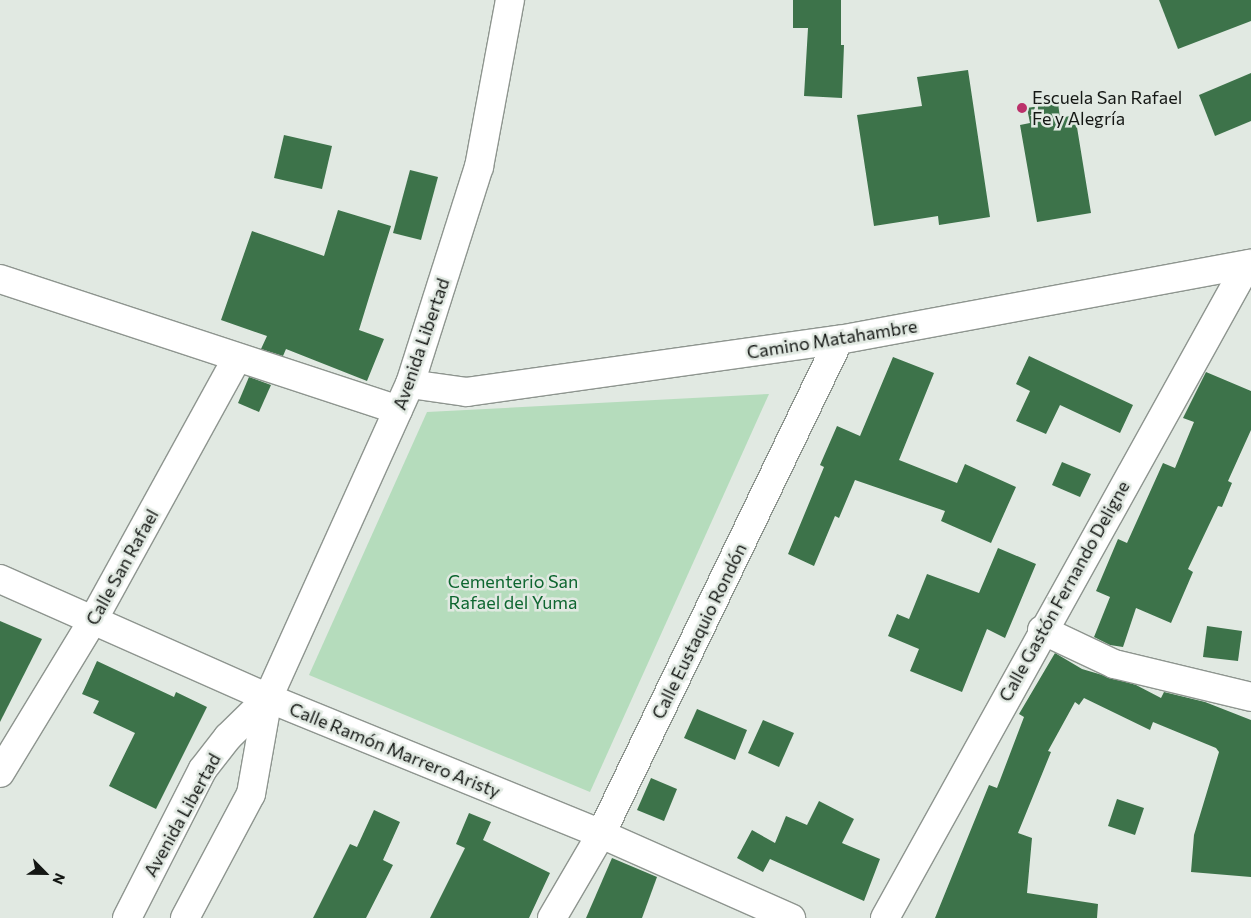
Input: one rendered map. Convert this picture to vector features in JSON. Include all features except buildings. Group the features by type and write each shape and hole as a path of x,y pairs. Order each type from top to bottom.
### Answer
{"street":[{"name":"Avenida Libertad","path":"185,918 251,794 268,698 410,384 479,167 510,0"},
{"name":"Camino Matahambre","path":"410,384 467,392 839,340 1249,264"},
{"name":"Calle Gastón Fernando Deligne","path":"885,918 1042,630 1249,264"},
{"path":"0,280 398,410"},
{"name":"Calle Eustaquio Rondón","path":"552,918 601,834 839,340"},
{"name":"Calle San Rafael","path":"0,773 93,620 237,358"},
{"name":"Calle Ramón Marrero Aristy","path":"0,579 268,698 601,834 792,918"},
{"path":"1042,630 1114,664 1251,698"},
{"name":"Avenida Libertad","path":"127,918 203,769 228,737 268,698"}],"green space":[{"name":"Cementerio San Rafael del Yuma","path":"769,394 590,792 309,675 427,412"}],"place":[{"name":"Escuela San Rafael Fe y Alegría","path":"1022,108"}]}
